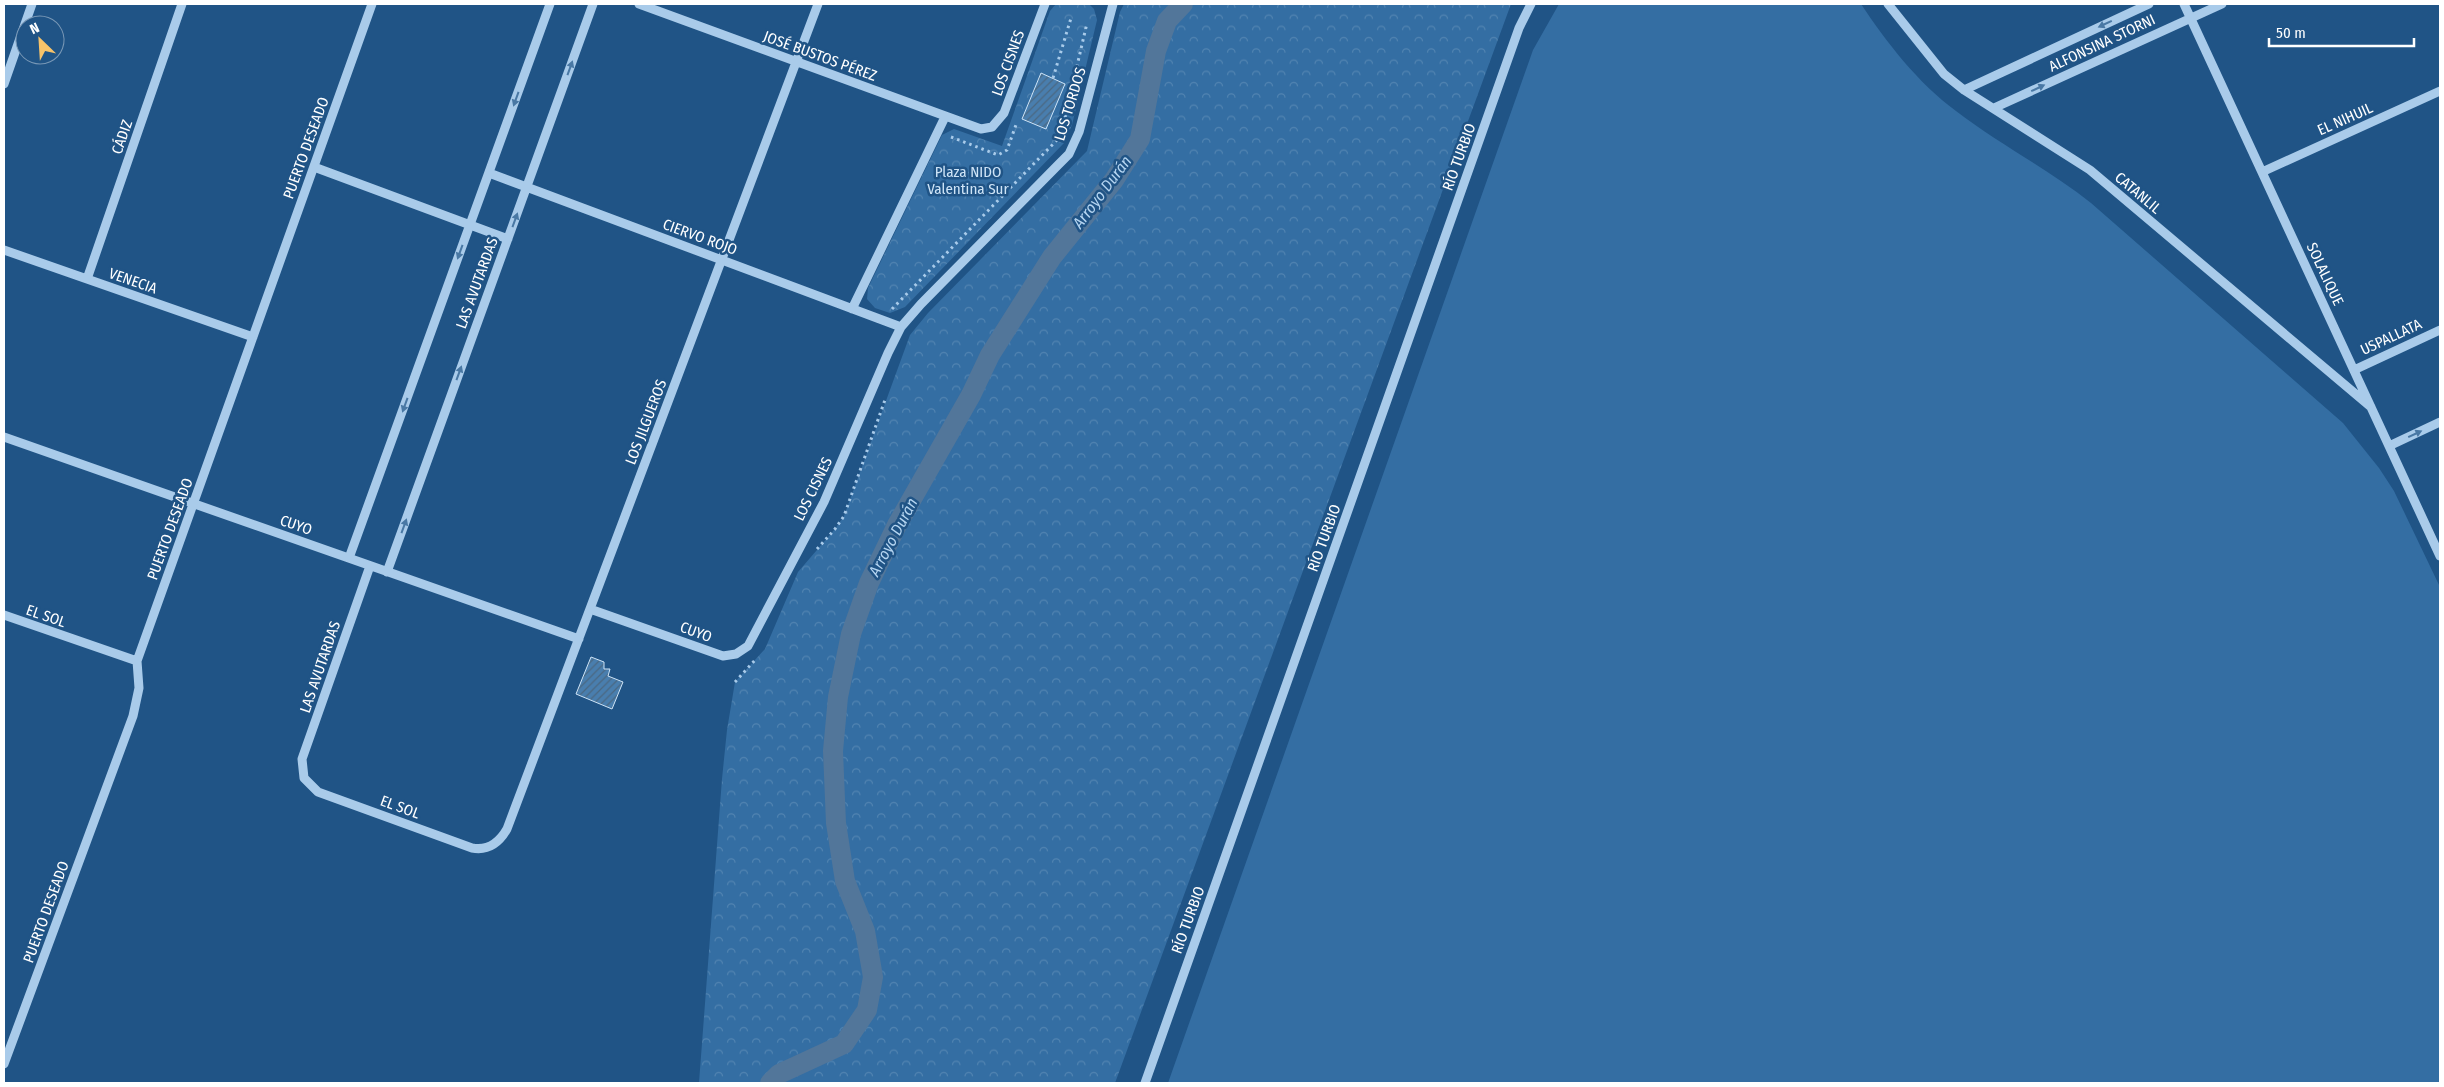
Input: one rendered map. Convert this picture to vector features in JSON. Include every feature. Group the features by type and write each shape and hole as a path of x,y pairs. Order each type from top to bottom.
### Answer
{"street":[{"path":"4,84 32,4"},
{"name":"CÁDIZ","path":"87,279 182,4"},
{"name":"PUERTO DESEADO","path":"4,1064 133,716 139,688 137,661 372,4"},
{"name":"LAS AVUTARDAS","path":"349,558 550,4"},
{"name":"LAS AVUTARDAS","path":"387,572 593,4"},
{"name":"JOSÉ BUSTOS PÉREZ","path":"639,4 976,128 992,127"},
{"name":"LOS JILGUEROS","path":"493,845 507,829 818,4"},
{"name":"LOS CISNES","path":"992,127 1004,113 1045,4"},
{"name":"LOS TORDOS","path":"901,327 921,304 1068,154 1079,132 1114,4"},
{"name":"RÍO TURBIO","path":"1145,1083 1509,56 1531,4"},
{"name":"CATANLIL","path":"1888,4 1934,65 1964,90 2090,170 2371,408"},
{"name":"ALFONSINA STORNI","path":"1964,90 2149,4"},
{"name":"SOLALIQUE","path":"2184,4 2440,556"},
{"name":"ALFONSINA STORNI","path":"1994,108 2222,4"},
{"name":"EL NIHUIL","path":"2262,172 2440,91"},
{"path":"852,308 945,117"},
{"path":"314,167 508,239"},
{"name":"CIERVO ROJO","path":"489,173 901,327"},
{"name":"VENECIA","path":"4,250 252,337"},
{"name":"LOS CISNES","path":"736,654 748,646 824,502 888,352 901,327"},
{"name":"USPALLATA","path":"2354,370 2440,330"},
{"path":"2389,446 2440,422"},
{"name":"CUYO","path":"4,437 579,639"},
{"name":"LAS AVUTARDAS","path":"304,778 302,759 370,566"},
{"name":"CUYO","path":"590,609 717,654 736,654"},
{"name":"EL SOL","path":"4,615 137,661"},
{"name":"EL SOL","path":"304,778 318,792 454,841 478,849 493,845"}],"path":[{"path":"1053,78 1071,18"},
{"path":"882,307 891,310 1054,144 1064,122 1088,23"},
{"path":"945,140 952,136 998,155 1006,150 1019,114"},
{"path":"812,554 844,516 888,393"},
{"path":"735,682 760,654"}],"green space":[{"name":"Plaza NIDO Valentina Sur","path":"1056,4 1089,4 1094,9 1097,20 1072,125 1064,143 905,307 890,313 875,308 867,299 868,288 942,135 954,129 1002,146 1050,11"},
{"path":"1124,4 1511,4 1115,1083 699,1083 722,779 727,730 735,682 765,649 798,572 844,516 910,335 928,313 1087,151 1120,12"},
{"path":"1559,4 1861,4 1904,62 1942,100 1989,135 2058,179 2091,203 2343,423 2379,468 2394,491 2440,587 2440,1083 1168,1083 1533,50"}],"building":[{"path":"1041,73 1065,84 1046,129 1022,119"},
{"path":"591,657 604,662 604,669 610,669 608,676 623,682 612,709 576,694"}],"waterway":[{"name":"Arroyo Durán","path":"770,1083 779,1074 844,1044 867,1010 873,977 865,931 845,881 836,823 833,751 838,697 851,634 869,583 897,525 971,395 990,355 1052,257 1114,180 1140,139 1156,51 1167,21 1183,4"}]}
